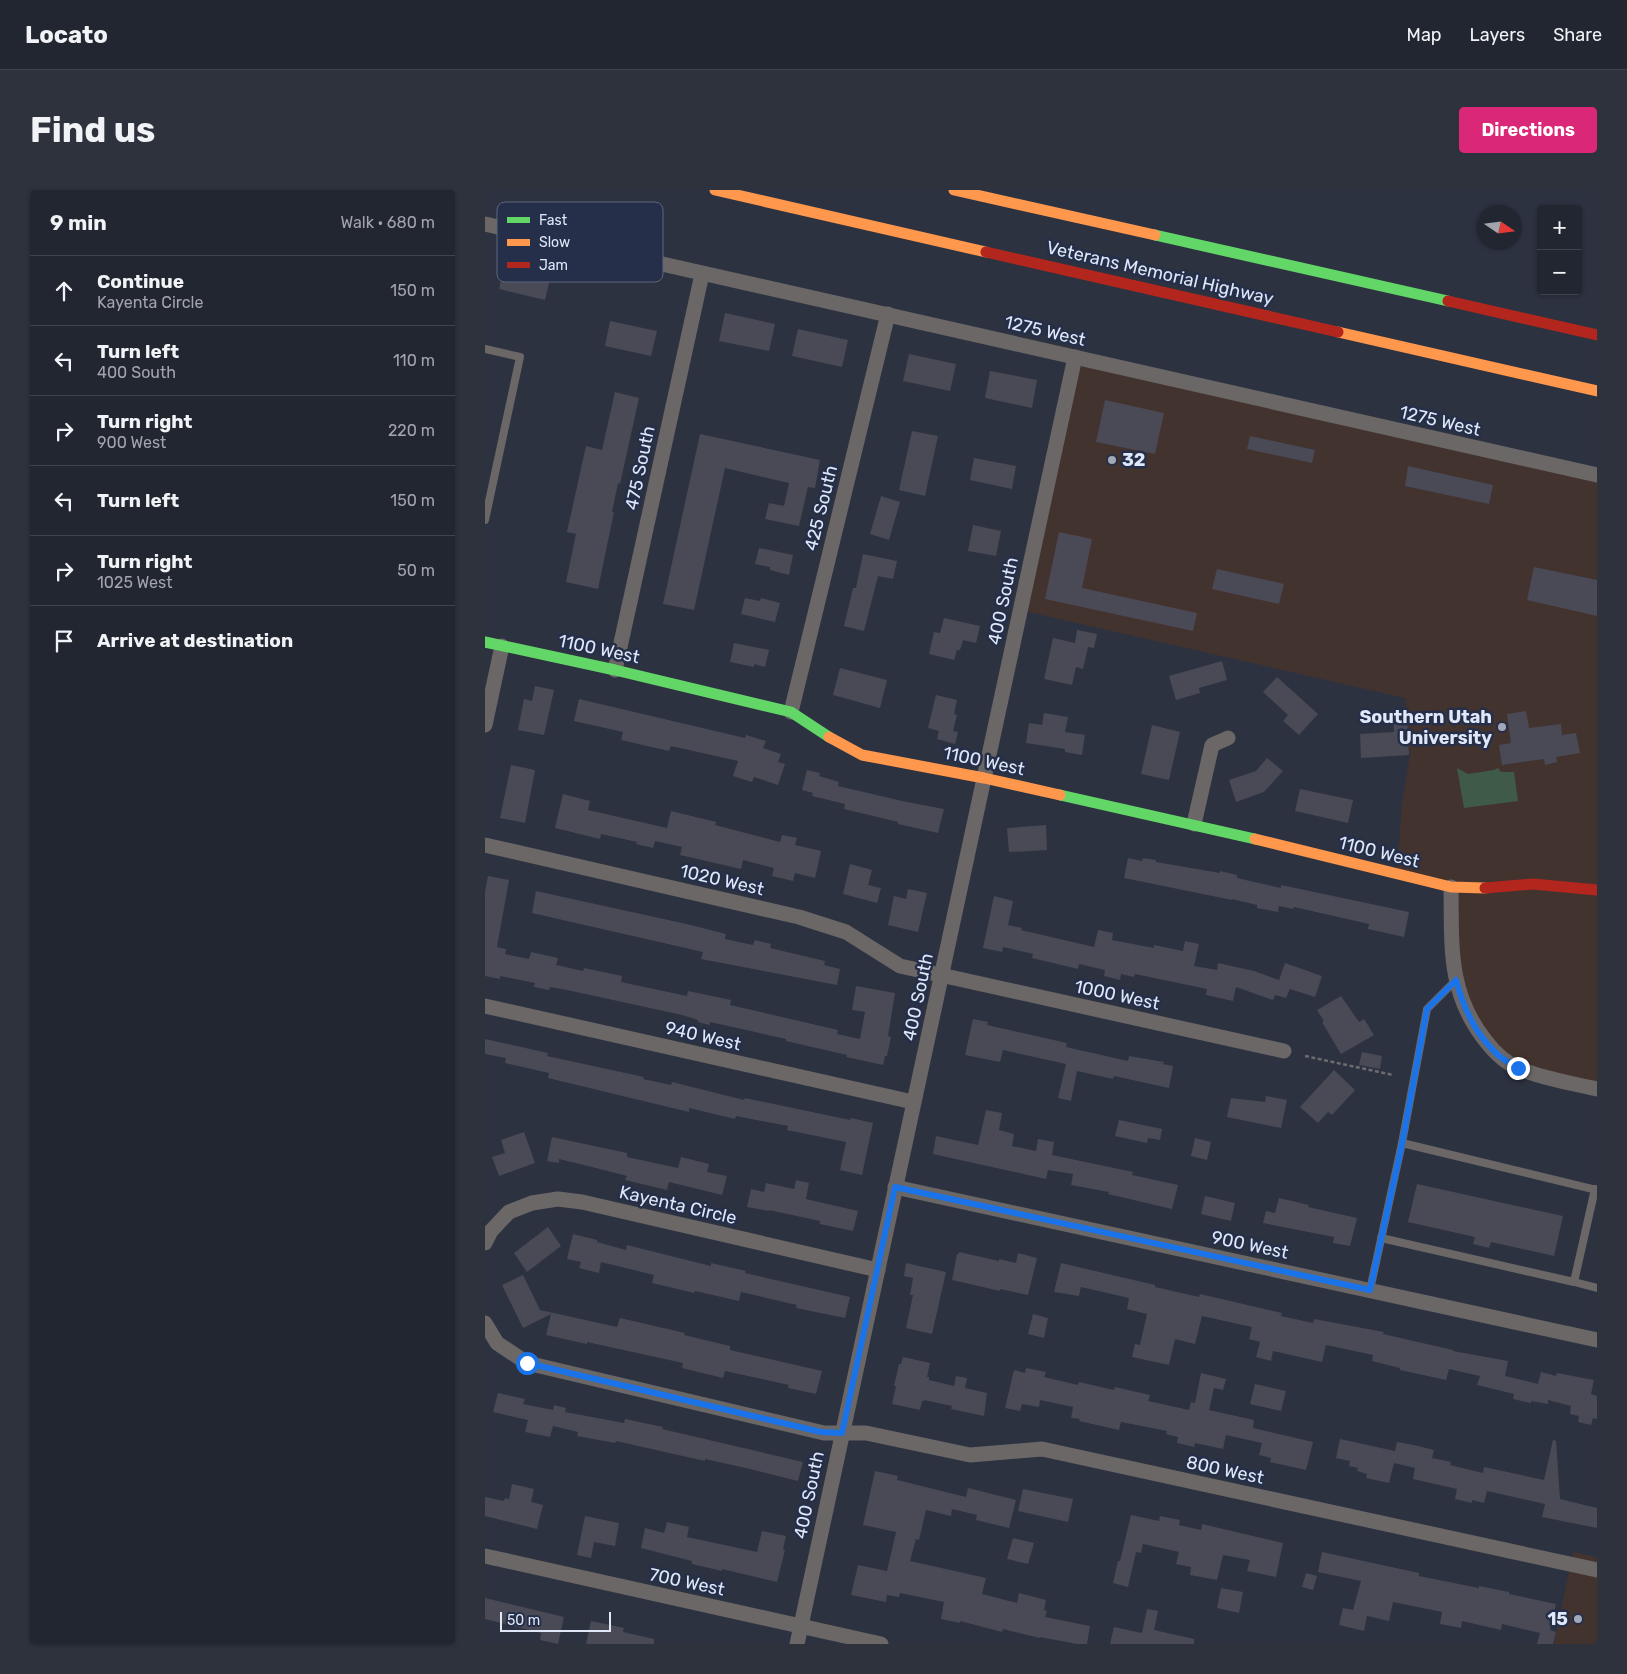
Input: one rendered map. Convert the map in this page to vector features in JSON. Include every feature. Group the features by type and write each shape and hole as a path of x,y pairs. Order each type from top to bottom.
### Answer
{"main road":[{"name":"Veterans Memorial Highway","path":"715,190 1597,391"},
{"name":"Veterans Memorial Highway","path":"954,190 1597,334"},
{"name":"1100 West","path":"485,642 615,670 791,712 823,734 862,755 984,778 1194,824 1451,887 1486,888 1533,884 1597,890"}],"street":[{"name":"1275 West","path":"663,265 888,314 1597,475"},
{"name":"475 South","path":"615,670 702,274"},
{"name":"425 South","path":"791,712 888,314"},
{"name":"400 South","path":"797,1644 1075,358"},
{"path":"485,725 502,646"},
{"path":"1194,824 1212,745 1228,738"},
{"name":"1020 West","path":"485,845 799,917 846,932 900,966 942,976"},
{"path":"1451,887 1452,950 1456,980 1462,1002 1473,1025 1495,1053 1518,1068 1546,1078 1597,1089"},
{"name":"1000 West","path":"942,976 1284,1051"},
{"name":"940 West","path":"485,1006 913,1102"},
{"name":"900 West","path":"895,1187 1597,1340"},
{"name":"Kayenta Circle","path":"485,1243 491,1231 509,1212 533,1203 558,1199 592,1204 878,1270"},
{"path":"485,1323 497,1343 527,1363 821,1432 842,1433"},
{"name":"800 West","path":"842,1433 866,1433 970,1455 1042,1449 1597,1570"},
{"name":"700 West","path":"485,1556 881,1644"}],"lane":[{"path":"485,349 520,357 485,520"},
{"path":"1370,1290 1402,1144 1427,1009 1456,980"},
{"path":"1402,1144 1596,1190 1574,1282"},
{"path":"1381,1238 1597,1288"}],"path":[{"path":"1305,1056 1393,1075"}],"shaded area":[{"name":"Southern Utah University","path":"1075,357 1597,475 1597,1089 1518,1068 1462,1002 1451,887 1397,874 1402,803 1410,755 1405,698 1020,610"},
{"name":"15","path":"1573,1552 1597,1557 1597,1644 1554,1644"}],"green space":[{"path":"1457,768 1468,774 1498,768 1501,772 1514,772 1518,801 1464,808"}],"building":[{"path":"501,282 549,282 545,300 499,289"},
{"path":"725,313 775,324 769,351 719,341"},
{"path":"610,321 657,331 651,356 605,346"},
{"path":"798,329 848,340 842,367 792,356"},
{"path":"909,354 956,364 950,391 903,381"},
{"path":"990,371 1037,380 1032,408 985,398"},
{"path":"615,392 639,398 620,484 618,483 598,589 566,582 576,534 567,532 586,446 602,450"},
{"path":"1105,400 1164,413 1155,454 1096,442"},
{"path":"912,431 938,436 925,496 899,490"},
{"path":"700,434 820,460 815,488 808,487 799,526 765,519 769,503 784,506 789,483 725,468 694,610 663,604"},
{"path":"1250,436 1315,450 1312,463 1247,449"},
{"path":"974,458 1016,466 1012,489 970,480"},
{"path":"1408,466 1493,485 1489,504 1405,486"},
{"path":"881,496 900,502 889,540 870,534"},
{"path":"973,525 1001,531 996,556 968,551"},
{"path":"1059,532 1092,539 1082,588 1197,613 1193,631 1045,599"},
{"path":"759,548 793,555 789,575 770,570 770,567 755,564"},
{"path":"863,554 897,561 893,579 878,576 864,631 844,626 853,588 856,588"},
{"path":"1534,567 1597,580 1597,616 1527,600"},
{"path":"1217,569 1284,584 1279,604 1212,589"},
{"path":"745,598 760,601 761,598 780,603 775,622 741,614"},
{"path":"944,618 980,626 976,643 963,640 954,660 929,654 934,632 940,633"},
{"path":"1077,630 1097,634 1094,648 1088,647 1083,669 1076,667 1072,685 1044,679 1053,638 1075,643"},
{"path":"734,643 769,650 765,667 754,664 754,667 730,662"},
{"path":"1222,661 1227,680 1199,688 1200,693 1176,700 1169,676"},
{"path":"840,668 887,680 880,708 833,695"},
{"path":"1277,677 1318,714 1299,735 1283,721 1288,715 1263,692"},
{"path":"535,686 554,690 544,735 518,730 524,699 532,701"},
{"path":"936,695 957,700 954,714 957,715 953,731 958,732 955,744 937,739 939,731 928,728"},
{"path":"579,699 745,738 746,735 766,741 763,748 781,754 778,762 785,764 778,785 754,777 752,782 733,776 738,761 671,746 669,751 621,740 623,732 574,721"},
{"path":"1526,711 1529,728 1561,724 1562,735 1576,733 1580,753 1556,757 1557,762 1545,765 1544,759 1502,765 1499,745 1511,743 1507,714"},
{"path":"1044,713 1068,717 1065,732 1085,735 1082,755 1065,752 1065,749 1026,743 1029,723 1042,725"},
{"path":"1407,713 1409,755 1361,758 1360,734 1394,732 1393,714"},
{"path":"1152,725 1180,732 1169,780 1141,774"},
{"path":"1267,758 1283,771 1264,792 1236,802 1229,780 1256,771"},
{"path":"511,765 535,770 525,823 500,818"},
{"path":"807,770 820,773 819,776 839,782 838,786 944,809 938,833 844,809 845,804 812,796 813,793 802,790"},
{"path":"1300,789 1353,800 1348,823 1295,811"},
{"path":"563,794 590,801 588,810 667,828 671,811 716,822 715,825 780,842 782,835 797,838 795,845 821,851 815,878 795,873 793,881 772,876 774,868 743,860 741,869 680,855 682,847 655,841 653,848 636,844 637,842 601,834 600,839 555,828"},
{"path":"1046,825 1047,850 1009,852 1007,828"},
{"path":"1128,858 1142,861 1143,858 1220,873 1220,871 1237,875 1237,878 1281,888 1281,885 1409,912 1404,937 1368,929 1369,924 1294,907 1293,909 1279,906 1278,912 1257,908 1257,905 1232,899 1124,878"},
{"path":"850,864 872,870 868,885 881,888 877,903 843,894"},
{"path":"488,876 509,880 497,947 506,949 505,954 529,959 531,952 558,958 556,965 583,971 584,968 622,976 621,982 687,996 688,991 731,1000 730,1005 838,1030 837,1034 860,1039 865,1012 852,1010 856,986 895,993 888,1036 891,1037 883,1065 786,1041 786,1039 710,1022 710,1025 682,1015 567,990 550,987 549,990 534,987 535,983 500,976 500,979 485,976 485,892"},
{"path":"908,889 927,893 918,932 888,925 894,896 906,899"},
{"path":"536,891 691,925 726,934 725,939 753,945 755,940 771,944 770,948 825,961 824,965 840,969 837,985 701,959 703,952 532,913"},
{"path":"994,896 1013,901 1008,925 1022,928 1021,930 1094,947 1098,930 1113,933 1112,940 1154,948 1154,945 1183,951 1185,941 1199,944 1194,966 1217,970 1218,963 1254,971 1279,980 1285,963 1322,976 1315,997 1290,989 1286,998 1275,995 1273,1000 1236,987 1233,1001 1206,995 1207,989 1135,974 1134,977 1121,974 1120,980 1104,976 1105,970 1079,964 1078,969 1032,958 1033,954 1003,947 1002,952 983,948"},
{"path":"1341,996 1359,1022 1364,1019 1374,1035 1341,1054 1317,1010"},
{"path":"973,1019 988,1022 987,1025 1067,1043 1066,1047 1128,1061 1129,1056 1164,1062 1163,1064 1173,1066 1169,1088 1114,1076 1113,1079 1077,1071 1071,1101 1058,1098 1066,1064 1003,1050 1000,1062 965,1055"},
{"path":"485,1039 548,1053 547,1056 644,1077 643,1079 671,1085 672,1082 744,1100 745,1098 873,1123 862,1175 840,1170 846,1142 787,1130 788,1126 736,1116 735,1119 689,1108 689,1112 548,1078 549,1073 505,1063 506,1058 485,1054"},
{"path":"1362,1052 1382,1056 1380,1069 1359,1065"},
{"path":"1334,1070 1355,1090 1332,1115 1328,1112 1318,1123 1300,1107"},
{"path":"1266,1096 1287,1100 1281,1128 1227,1117 1231,1098 1265,1102"},
{"path":"986,1110 1002,1113 999,1130 1014,1134 1012,1146 1036,1151 1038,1139 1054,1142 1052,1155 1133,1172 1132,1175 1178,1185 1172,1209 1108,1194 1109,1192 1071,1185 1073,1174 1048,1170 1046,1179 933,1154 936,1136 978,1145"},
{"path":"1119,1120 1162,1129 1160,1140 1148,1138 1147,1143 1115,1136"},
{"path":"524,1132 535,1163 499,1176 492,1157 505,1153 501,1140"},
{"path":"552,1137 627,1153 627,1157 678,1168 681,1157 709,1164 707,1172 727,1176 722,1195 669,1182 667,1190 625,1180 627,1176 588,1166 559,1159 559,1163 547,1161"},
{"path":"1195,1138 1211,1142 1207,1160 1191,1156"},
{"path":"796,1180 809,1183 806,1199 858,1211 853,1231 820,1224 820,1221 747,1207 751,1189 764,1192 766,1183 794,1189"},
{"path":"1417,1184 1563,1216 1554,1256 1491,1242 1489,1248 1473,1244 1475,1237 1408,1222"},
{"path":"1205,1196 1235,1203 1231,1221 1201,1214"},
{"path":"1279,1198 1309,1205 1308,1207 1357,1218 1350,1246 1333,1243 1334,1237 1263,1223 1266,1211 1275,1213"},
{"path":"548,1227 561,1246 527,1272 514,1253"},
{"path":"573,1234 626,1250 627,1245 711,1266 711,1263 746,1271 745,1273 850,1297 845,1318 796,1308 797,1305 741,1292 739,1301 695,1291 694,1293 652,1283 654,1275 601,1262 599,1273 579,1268 581,1262 567,1259"},
{"path":"959,1252 1016,1263 1018,1253 1037,1258 1028,1295 952,1280"},
{"path":"906,1263 946,1272 932,1334 906,1328 913,1295 910,1295 913,1278 904,1276"},
{"path":"1061,1263 1199,1297 1200,1294 1282,1313 1281,1316 1313,1323 1314,1319 1384,1332 1383,1334 1453,1351 1508,1361 1505,1376 1538,1384 1541,1372 1556,1376 1557,1373 1594,1380 1591,1394 1597,1396 1597,1419 1593,1418 1591,1425 1578,1422 1579,1416 1570,1414 1571,1406 1548,1400 1548,1404 1513,1399 1514,1394 1477,1385 1480,1376 1449,1369 1446,1380 1400,1370 1400,1368 1372,1361 1373,1355 1326,1345 1322,1362 1273,1351 1271,1361 1256,1357 1260,1342 1249,1339 1252,1327 1202,1316 1195,1344 1175,1339 1169,1365 1132,1357 1135,1344 1140,1345 1147,1314 1127,1309 1129,1298 1081,1287 1079,1296 1054,1292"},
{"path":"523,1275 540,1310 617,1327 620,1318 730,1346 730,1350 822,1371 816,1394 788,1388 789,1385 725,1371 723,1378 682,1368 683,1363 546,1335 551,1314 523,1328 502,1285"},
{"path":"1033,1314 1048,1318 1044,1338 1028,1334"},
{"path":"903,1357 930,1363 927,1377 929,1377 929,1380 954,1386 956,1376 967,1378 965,1388 987,1393 984,1416 951,1409 952,1406 924,1400 920,1410 892,1404 899,1364 901,1364"},
{"path":"1026,1368 1046,1372 1044,1377 1078,1385 1079,1382 1114,1390 1115,1387 1150,1395 1148,1401 1189,1410 1191,1402 1195,1403 1201,1373 1226,1379 1223,1390 1214,1388 1209,1410 1254,1420 1253,1428 1313,1442 1306,1470 1270,1462 1271,1458 1259,1455 1262,1443 1226,1435 1223,1449 1195,1443 1194,1447 1177,1443 1178,1437 1166,1434 1167,1431 1121,1422 1119,1430 1079,1421 1080,1419 1071,1418 1073,1407 1040,1400 1039,1407 1022,1404 1020,1411 1005,1408 1014,1370 1025,1373"},
{"path":"1255,1384 1286,1391 1281,1411 1250,1404"},
{"path":"498,1393 525,1399 523,1404 553,1410 554,1405 566,1408 565,1412 624,1423 625,1419 803,1462 798,1481 705,1459 705,1461 616,1441 615,1443 577,1436 578,1432 553,1426 550,1437 525,1432 528,1420 493,1412"},
{"path":"1340,1439 1395,1451 1397,1442 1414,1445 1434,1450 1432,1458 1451,1462 1450,1465 1483,1473 1484,1467 1544,1480 1553,1440 1556,1441 1560,1499 1597,1508 1597,1528 1542,1517 1545,1504 1487,1491 1484,1503 1472,1500 1472,1503 1455,1499 1457,1489 1413,1479 1415,1468 1394,1463 1389,1483 1366,1478 1367,1474 1357,1471 1358,1468 1349,1466 1350,1461 1336,1458"},
{"path":"875,1471 898,1476 897,1480 966,1497 968,1488 1016,1500 1009,1528 976,1520 977,1515 952,1509 951,1516 926,1510 919,1540 916,1539 910,1561 986,1578 982,1594 1017,1603 1019,1593 1046,1600 1044,1610 1047,1611 1045,1617 1090,1626 1087,1644 1040,1638 1003,1629 1002,1632 960,1621 960,1623 941,1619 944,1602 900,1593 899,1597 887,1595 886,1602 851,1595 858,1565 887,1571 896,1532 863,1525"},
{"path":"512,1484 534,1489 531,1502 543,1505 537,1529 485,1516 485,1497 504,1501 505,1498 509,1499"},
{"path":"1023,1489 1073,1499 1068,1522 1018,1511"},
{"path":"1131,1515 1159,1521 1160,1516 1180,1520 1179,1525 1201,1530 1202,1524 1283,1543 1276,1577 1247,1571 1250,1560 1223,1555 1217,1580 1190,1575 1191,1567 1176,1564 1179,1552 1143,1544 1141,1553 1136,1552 1128,1587 1113,1583"},
{"path":"585,1516 619,1523 615,1546 594,1542 591,1558 577,1555"},
{"path":"667,1522 689,1527 687,1537 757,1552 762,1531 786,1536 783,1549 785,1550 777,1582 692,1564 692,1561 641,1548 645,1528 664,1533"},
{"path":"1013,1538 1034,1543 1028,1564 1007,1559"},
{"path":"1322,1552 1419,1573 1419,1576 1509,1592 1509,1594 1556,1604 1550,1630 1556,1632 1553,1644 1537,1644 1540,1633 1502,1624 1501,1630 1462,1621 1461,1628 1440,1624 1442,1612 1393,1602 1389,1621 1367,1616 1364,1631 1339,1625 1343,1608 1353,1610 1361,1581 1318,1572"},
{"path":"1306,1573 1317,1576 1313,1590 1302,1587"},
{"path":"1221,1588 1243,1592 1239,1613 1217,1608"},
{"path":"485,1598 564,1617 558,1644 540,1640 541,1633 485,1619"},
{"path":"1147,1609 1158,1611 1154,1630 1194,1639 1194,1644 1110,1644 1114,1627 1142,1633"},
{"path":"591,1621 624,1628 623,1632 654,1639 654,1644 586,1644"}],"traffic: fast":[{"path":"1155,235 1448,301"},
{"path":"485,642 615,670 791,712 829,737"},
{"path":"1060,795 1255,839"}],"traffic: slow":[{"path":"715,190 986,252"},
{"path":"954,190 1155,235"},
{"path":"1338,332 1597,391"},
{"path":"829,737 862,755 984,778 1060,795"},
{"path":"1255,839 1451,887 1485,888"}],"traffic: jam":[{"path":"986,252 1338,332"},
{"path":"1448,301 1597,335"},
{"path":"1485,888 1533,884 1597,890"}],"place":[{"name":"32","path":"1112,460"},
{"name":"Southern Utah University","path":"1502,727"},
{"name":"15","path":"1578,1619"}],"route":[{"path":"527,1363 824,1433 842,1433 895,1187 1370,1290 1402,1144 1427,1009 1456,980 1462,1002 1473,1025 1495,1053 1518,1068"}]}
